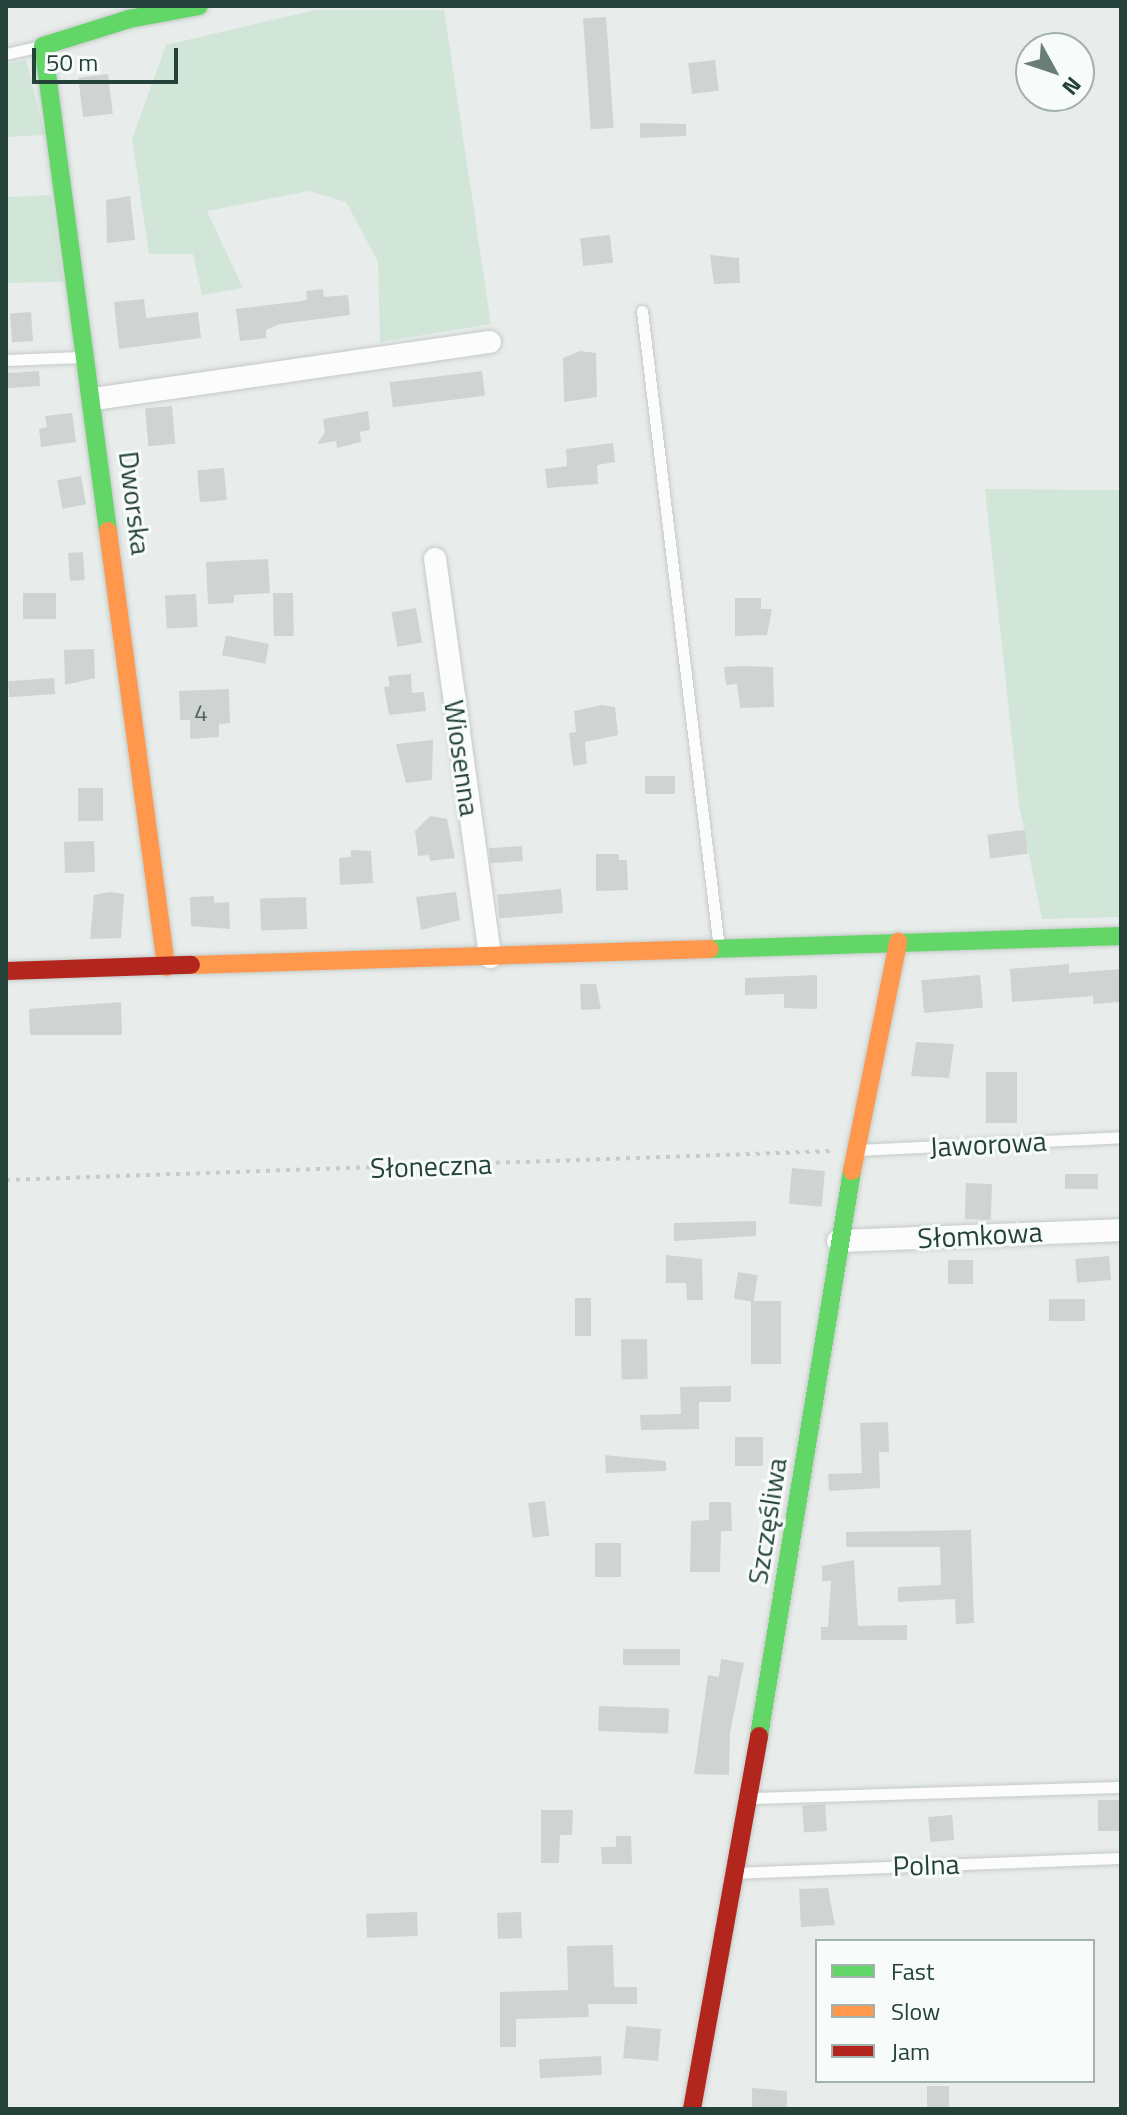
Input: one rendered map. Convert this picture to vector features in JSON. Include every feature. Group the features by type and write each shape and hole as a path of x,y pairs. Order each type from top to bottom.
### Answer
{"street":[{"path":"43,46 129,19 199,6"},
{"name":"Dworska","path":"43,46 94,399 166,967"},
{"path":"94,399 490,342"},
{"name":"Wiosenna","path":"435,559 490,957"},
{"path":"6,971 1121,936"},
{"name":"Szczęśliwa","path":"692,2109 731,1873 749,1798 838,1241 898,942"},
{"name":"Słomkowa","path":"838,1241 1121,1230"}],"lane":[{"path":"6,54 43,46"},
{"path":"642,311 719,949"},
{"path":"6,360 88,357"},
{"name":"Jaworowa","path":"855,1150 1121,1137"},
{"path":"749,1798 1121,1787"},
{"name":"Polna","path":"731,1873 1121,1858"}],"path":[{"name":"Słoneczna","path":"6,1180 855,1150"}],"green space":[{"path":"315,10 444,10 491,324 380,342 378,262 346,202 309,191 207,211 243,288 202,295 193,254 149,254 132,139 166,45"},
{"path":"26,60 45,135 6,137 6,64"},
{"path":"51,195 63,282 6,283 6,197"},
{"path":"985,489 1121,490 1121,917 1042,919 1019,805"}],"building":[{"path":"606,17 614,128 591,129 583,19"},
{"path":"715,60 719,91 692,94 688,63"},
{"path":"108,74 113,114 83,117 78,78"},
{"path":"640,123 686,124 686,136 640,138"},
{"path":"130,196 135,240 107,243 106,200"},
{"path":"610,235 613,263 583,266 580,238"},
{"path":"710,255 739,258 740,283 714,284"},
{"path":"323,289 324,297 348,295 350,315 280,324 266,330 266,338 240,341 236,309 302,301 307,299 306,291"},
{"path":"144,299 146,318 198,312 201,338 119,349 114,302"},
{"path":"31,312 33,341 12,342 10,313"},
{"path":"580,351 596,353 597,397 564,402 563,358"},
{"path":"39,371 40,386 7,388 6,373"},
{"path":"482,371 485,396 393,407 390,382"},
{"path":"172,406 175,444 148,446 145,408"},
{"path":"368,411 370,430 360,432 361,442 337,448 336,441 317,444 325,432 323,419"},
{"path":"72,413 76,442 41,447 39,429 47,427 45,416"},
{"path":"613,443 615,462 597,465 598,484 547,488 545,469 567,466 566,449"},
{"path":"224,468 227,500 200,502 197,470"},
{"path":"81,476 86,505 62,509 57,480"},
{"path":"83,552 85,580 70,581 68,553"},
{"path":"268,559 270,593 234,595 234,603 208,604 206,562"},
{"path":"23,593 56,593 56,619 23,619"},
{"path":"273,593 293,593 294,636 274,636"},
{"path":"196,594 198,627 167,629 165,596"},
{"path":"735,598 761,598 761,609 772,609 767,635 735,636"},
{"path":"416,608 422,642 397,647 391,612"},
{"path":"226,636 269,644 265,664 222,655"},
{"path":"94,649 95,678 65,685 64,650"},
{"path":"724,667 773,667 774,707 740,708 737,684 726,685"},
{"path":"411,674 412,693 424,692 426,711 389,715 384,687 390,686 388,676"},
{"path":"54,678 55,694 9,697 8,681"},
{"path":"229,689 230,723 219,724 219,737 190,739 190,720 180,720 179,691"},
{"path":"602,705 615,707 618,735 585,742 587,764 573,766 569,733 576,732 574,711"},
{"path":"433,740 432,780 406,783 396,744"},
{"path":"645,776 675,776 675,794 645,794"},
{"path":"78,788 103,788 103,821 78,821"},
{"path":"430,816 447,819 455,858 430,861 429,855 418,856 415,831"},
{"path":"1025,830 1028,854 990,858 987,835"},
{"path":"94,841 95,872 65,873 64,842"},
{"path":"522,846 523,861 490,863 489,848"},
{"path":"351,850 371,851 373,883 340,885 339,858 351,857"},
{"path":"596,854 619,854 619,860 627,860 628,890 596,891"},
{"path":"561,889 563,913 499,918 497,895"},
{"path":"109,892 124,894 121,938 90,939 94,895"},
{"path":"456,892 460,920 421,930 416,897"},
{"path":"214,896 214,903 229,902 230,929 191,926 190,897"},
{"path":"306,897 307,929 261,931 260,899"},
{"path":"1069,964 1069,973 1121,969 1121,1002 1093,1004 1093,996 1012,1002 1010,969"},
{"path":"817,975 817,1009 784,1008 784,994 745,995 745,978"},
{"path":"980,975 983,1008 924,1013 921,980"},
{"path":"580,984 596,984 601,1009 581,1010"},
{"path":"121,1002 122,1035 30,1035 29,1009"},
{"path":"916,1042 954,1044 949,1078 911,1076"},
{"path":"986,1072 1017,1072 1017,1123 986,1123"},
{"path":"792,1168 825,1171 822,1207 789,1204"},
{"path":"1065,1174 1098,1174 1098,1189 1065,1189"},
{"path":"966,1183 992,1184 991,1220 965,1219"},
{"path":"756,1221 756,1236 674,1241 674,1223"},
{"path":"666,1255 702,1259 703,1300 687,1300 686,1283 666,1283"},
{"path":"1109,1256 1111,1280 1077,1283 1075,1259"},
{"path":"948,1260 973,1260 973,1284 948,1284"},
{"path":"738,1272 758,1275 754,1302 734,1299"},
{"path":"575,1298 591,1298 591,1336 575,1336"},
{"path":"1049,1299 1085,1299 1085,1321 1049,1321"},
{"path":"751,1301 781,1301 781,1364 751,1364"},
{"path":"621,1339 647,1339 648,1379 622,1379"},
{"path":"731,1386 731,1402 699,1402 699,1429 641,1430 640,1415 681,1414 680,1387"},
{"path":"888,1422 889,1452 879,1452 880,1488 829,1491 828,1474 862,1473 860,1423"},
{"path":"735,1437 763,1437 763,1466 735,1466"},
{"path":"605,1455 666,1461 666,1471 606,1473"},
{"path":"545,1501 549,1536 532,1538 528,1503"},
{"path":"709,1502 731,1502 732,1531 721,1531 720,1572 690,1572 691,1521 709,1520"},
{"path":"971,1530 974,1623 956,1624 955,1599 898,1602 898,1587 941,1585 940,1547 846,1547 846,1532"},
{"path":"595,1543 621,1543 621,1577 595,1577"},
{"path":"854,1560 858,1626 907,1625 907,1640 821,1640 821,1627 828,1627 831,1581 822,1581 822,1566"},
{"path":"623,1649 680,1649 680,1665 623,1665"},
{"path":"721,1659 744,1663 730,1733 729,1775 694,1774 708,1675 719,1677"},
{"path":"599,1706 669,1708 668,1733 598,1731"},
{"path":"1098,1800 1121,1800 1121,1831 1098,1831"},
{"path":"825,1804 827,1831 804,1833 802,1806"},
{"path":"541,1810 573,1810 572,1835 560,1835 559,1863 541,1863"},
{"path":"952,1815 954,1840 930,1842 928,1817"},
{"path":"616,1836 631,1836 632,1864 602,1864 601,1847 616,1847"},
{"path":"828,1888 835,1925 801,1927 799,1889"},
{"path":"417,1912 418,1936 367,1938 366,1914"},
{"path":"521,1912 522,1938 498,1939 497,1913"},
{"path":"613,1945 614,1987 637,1987 637,2004 588,2004 589,2017 516,2019 516,2047 500,2047 500,1992 568,1990 567,1946"},
{"path":"626,2026 661,2029 658,2061 623,2058"},
{"path":"601,2056 602,2075 540,2078 539,2059"},
{"path":"927,2086 949,2086 949,2109 927,2109"},
{"path":"752,2088 787,2091 787,2109 752,2109"}],"traffic: fast":[{"path":"108,531 43,46 129,19 199,6"},
{"path":"710,949 1121,936"},
{"path":"759,1736 852,1171"}],"traffic: slow":[{"path":"108,531 166,967"},
{"path":"852,1171 898,942"},
{"path":"191,965 710,949"}],"traffic: jam":[{"path":"6,971 191,965"},
{"path":"692,2109 759,1736"}]}
